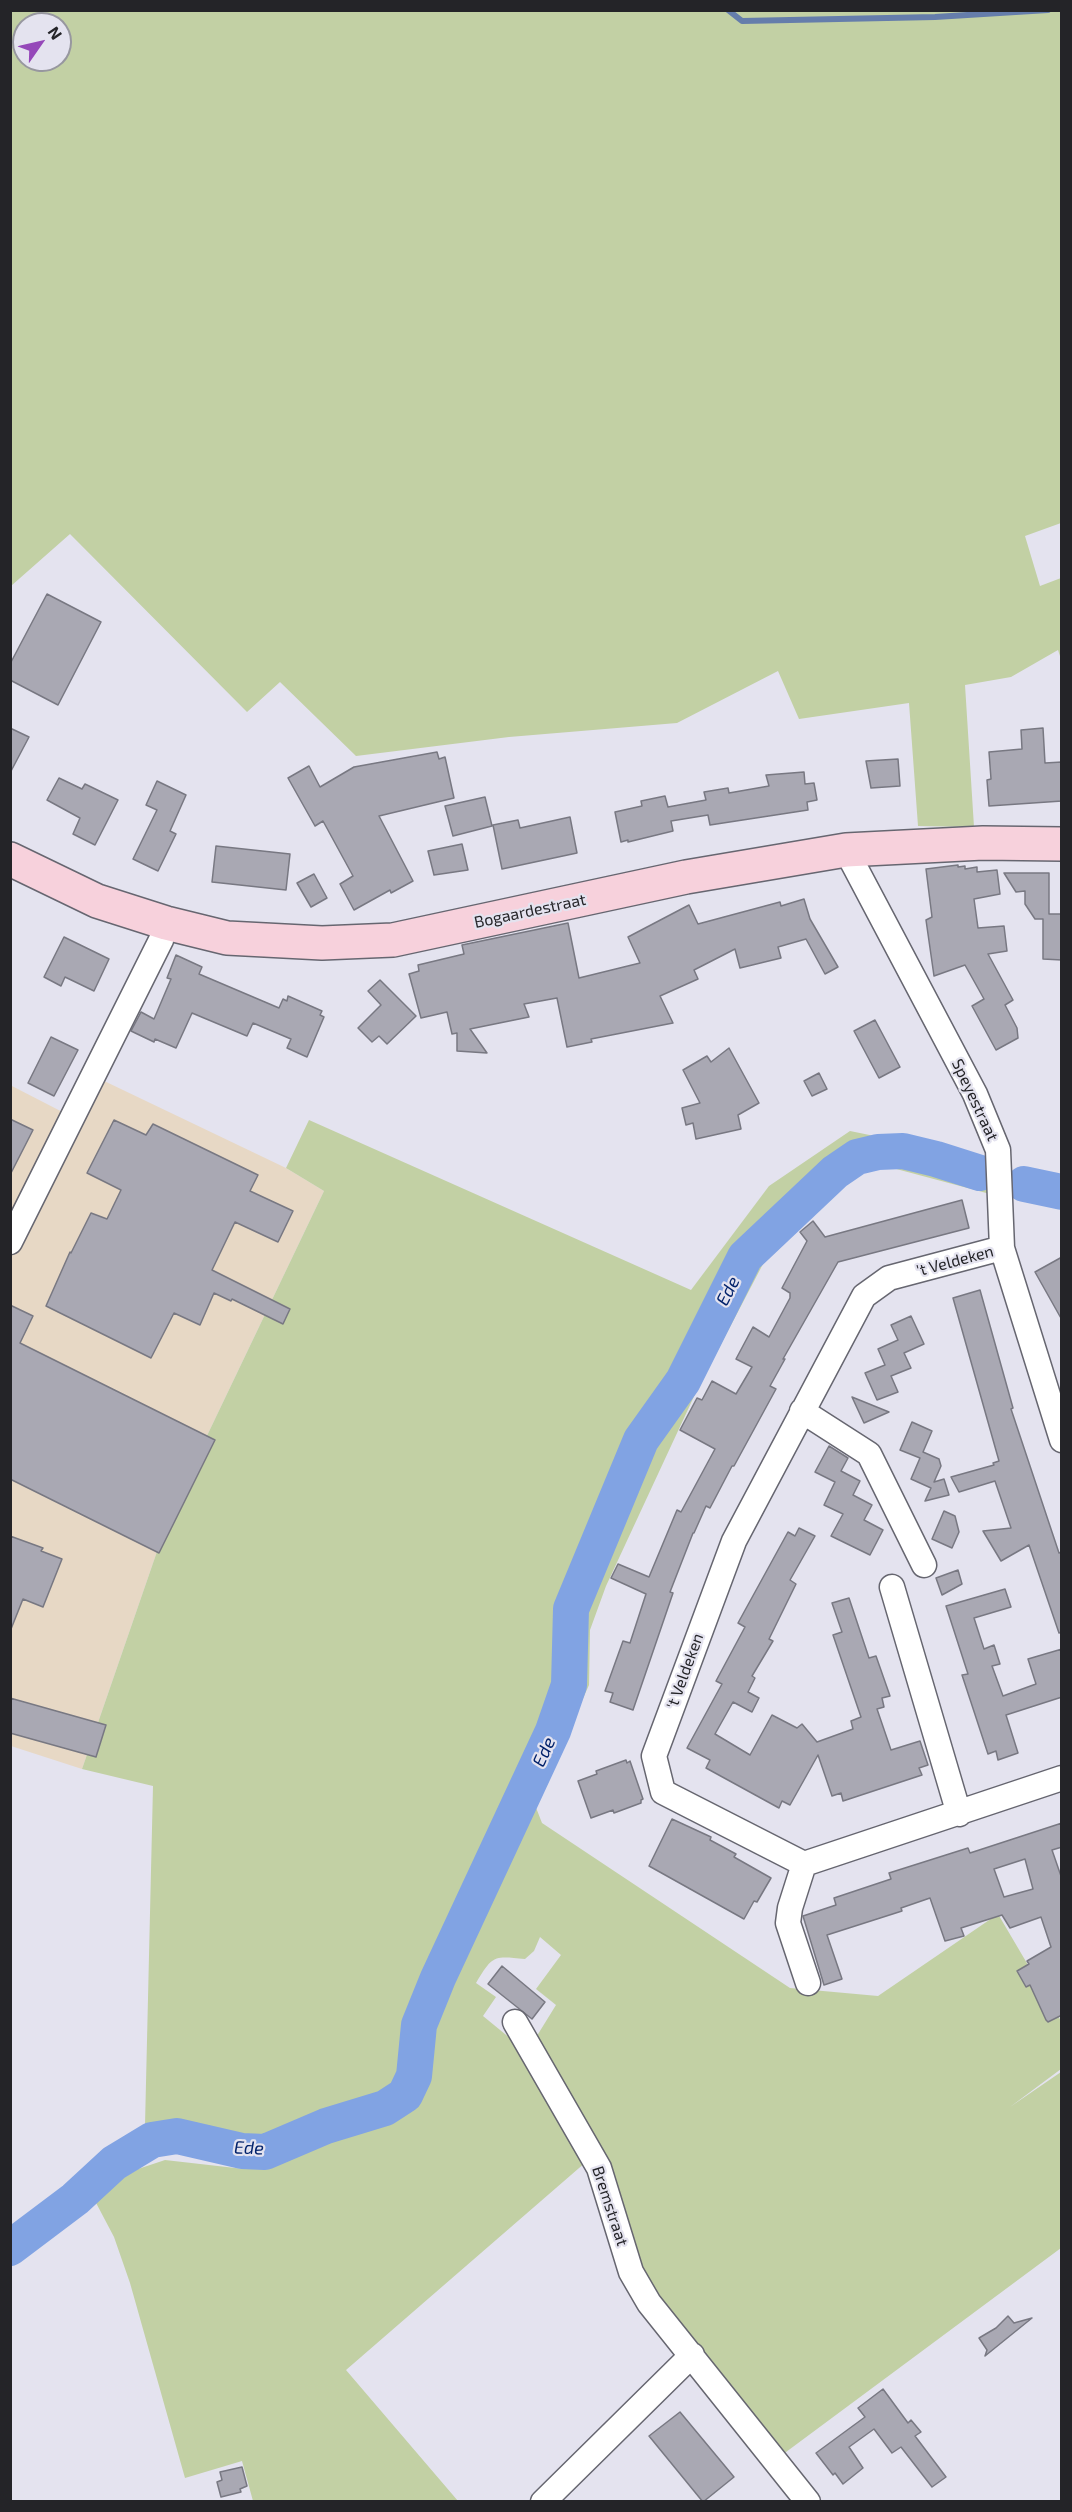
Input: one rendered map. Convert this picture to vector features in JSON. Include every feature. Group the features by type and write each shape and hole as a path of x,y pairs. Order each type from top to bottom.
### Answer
{"street":[{"name":"Bogaardestraat","path":"10,859 97,901 166,923 227,938 322,943 393,940 687,877 846,850 983,843 1062,843"},
{"name":"Speyestraat","path":"846,850 975,1094 998,1150 1002,1248 1062,1440"},
{"path":"10,1242 156,951 166,923"},
{"name":"'t Veldeken","path":"804,1864 663,1792 654,1756 734,1541 864,1296 889,1278 1002,1248"},
{"path":"802,1411 869,1454 924,1565"},
{"path":"892,1587 959,1814"},
{"path":"808,1983 788,1923 790,1908 804,1864 1062,1778"},
{"name":"Bremstraat","path":"515,2022 599,2168 631,2272 649,2303 808,2502"},
{"path":"543,2502 692,2355"}],"shaded area":[{"path":"100,1079 286,1168 324,1191 171,1511 82,1769 11,1746 10,1085 78,1120"}],"green space":[{"path":"10,11 1061,11 1061,523 1025,536 1040,586 1061,578 1061,659 1058,650 1011,677 965,685 974,827 918,826 909,703 799,719 778,671 677,723 509,737 356,756 280,682 247,712 70,534 11,586"},
{"path":"309,1120 691,1290 769,1186 850,1131 987,1159 990,1194 870,1162 763,1264 697,1390 606,1586 590,1630 589,1685 535,1805 542,1823 790,1988 878,1996 998,1914 1061,2021 1061,2069 1010,2107 1061,2072 1061,2248 782,2455 654,2292 637,2266 535,2039 556,2005 536,1989 561,1955 540,1937 534,1951 525,1959 495,1959 486,1967 476,1983 496,1997 483,2016 522,2048 586,2162 346,2370 458,2501 253,2501 242,2461 185,2478 130,2283 114,2237 94,2199 104,2189 138,2169 165,2160 244,2169 283,2158 367,2124 391,2117 412,2103 422,2082 424,2047 437,1993 486,1887 470,1878 428,1972 400,2071 392,2088 375,2102 317,2119 283,2135 255,2143 226,2138 188,2127 145,2125 153,1786 82,1769 171,1511 324,1191 286,1168"}],"building":[{"path":"47,594 101,622 58,705 10,680 10,664"},
{"path":"10,728 29,737 10,773"},
{"path":"1043,728 1045,763 1062,762 1062,801 989,806 987,780 991,779 989,752 1022,749 1021,730"},
{"path":"437,752 439,759 445,757 454,798 379,816 413,881 391,893 390,890 354,910 340,884 353,876 323,821 315,826 288,778 309,766 320,787 354,767"},
{"path":"898,759 900,786 871,788 866,761"},
{"path":"804,772 805,784 814,783 817,800 807,802 808,810 710,825 708,815 671,821 673,831 621,842 615,812 642,806 641,801 665,796 668,807 706,800 704,792 728,788 729,793 769,786 766,775"},
{"path":"59,778 82,789 85,784 118,800 95,845 73,834 80,818 47,800"},
{"path":"157,781 186,795 170,831 176,834 158,871 133,859 157,810 146,805"},
{"path":"485,797 492,826 453,836 445,806"},
{"path":"570,817 577,853 502,869 493,825 518,820 520,828"},
{"path":"462,844 468,870 434,875 428,851"},
{"path":"216,846 290,854 286,890 212,882"},
{"path":"958,865 958,867 965,866 965,869 977,867 977,872 997,870 1000,894 974,899 978,928 1004,926 1007,951 988,954 1013,1000 1005,1005 1017,1028 1018,1038 996,1050 972,1006 984,999 965,965 934,976 926,920 932,917 926,869"},
{"path":"1004,873 1049,873 1049,914 1062,914 1062,960 1043,959 1043,919 1035,919 1025,904 1025,891 1016,892"},
{"path":"314,874 327,898 311,907 297,883"},
{"path":"804,899 810,919 838,967 825,974 806,939 778,947 781,958 740,968 735,949 694,970 698,979 660,996 673,1023 591,1039 592,1042 567,1047 557,998 524,1004 529,1017 470,1029 487,1053 457,1051 457,1033 452,1034 447,1012 421,1018 409,974 419,971 418,965 464,954 462,945 568,923 579,978 640,963 628,937 689,905 698,924 780,902 781,906"},
{"path":"64,937 109,959 94,991 65,977 61,986 44,977"},
{"path":"176,955 202,967 199,974 279,1008 283,999 287,1001 288,996 322,1011 320,1015 324,1017 307,1057 287,1048 291,1039 253,1023 247,1036 192,1013 176,1048 155,1039 154,1042 131,1031 141,1012 154,1019 171,979 167,978"},
{"path":"380,980 416,1016 387,1044 379,1036 372,1042 358,1028 381,1005 368,991"},
{"path":"875,1020 900,1067 879,1078 854,1031"},
{"path":"51,1037 78,1050 54,1096 28,1083"},
{"path":"729,1048 759,1103 738,1115 741,1129 696,1139 693,1123 686,1125 682,1108 700,1103 683,1070 707,1056 711,1062"},
{"path":"819,1073 827,1089 812,1096 804,1081"},
{"path":"10,1119 33,1130 10,1175"},
{"path":"114,1120 146,1135 153,1124 258,1175 250,1191 293,1211 278,1242 235,1222 212,1270 290,1309 283,1324 232,1299 231,1301 214,1293 200,1325 174,1313 151,1358 46,1306 70,1252 91,1213 107,1219 121,1190 87,1173"},
{"path":"962,1200 969,1228 838,1262 783,1359 785,1359 770,1386 776,1389 710,1508 706,1506 693,1533 670,1592 673,1593 633,1710 610,1702 613,1693 605,1691 623,1641 630,1643 646,1594 611,1578 618,1564 649,1577 677,1510 681,1512 715,1449 680,1430 697,1398 702,1400 712,1381 736,1394 752,1367 736,1359 753,1327 769,1337 790,1298 790,1293 782,1288 807,1241 800,1232 813,1221 825,1237"},
{"path":"1062,1257 1062,1320 1035,1272"},
{"path":"980,1290 1013,1408 1011,1409 1059,1553 1062,1552 1062,1632 1059,1633 1029,1545 1001,1561 983,1531 1011,1528 995,1481 959,1492 951,1477 994,1465 993,1463 999,1461 953,1298"},
{"path":"10,1305 33,1316 20,1343 215,1440 159,1553 10,1479"},
{"path":"911,1316 924,1344 904,1353 911,1368 891,1376 898,1392 877,1400 865,1373 885,1365 878,1349 898,1340 891,1325"},
{"path":"852,1397 889,1412 864,1423"},
{"path":"912,1422 932,1431 923,1452 939,1459 941,1466 934,1482 944,1479 949,1495 925,1501 931,1488 911,1479 920,1458 900,1450"},
{"path":"829,1446 848,1458 841,1471 860,1481 853,1495 872,1505 864,1520 883,1530 870,1555 831,1536 843,1514 824,1505 835,1482 815,1472"},
{"path":"944,1511 955,1516 959,1532 952,1548 932,1539"},
{"path":"799,1528 815,1536 790,1580 796,1584 769,1639 773,1641 752,1676 755,1678 748,1692 759,1698 752,1712 733,1702 715,1734 750,1755 772,1715 797,1728 802,1724 817,1742 853,1729 851,1721 861,1717 833,1635 842,1632 832,1603 849,1598 869,1658 876,1656 890,1696 882,1698 884,1707 877,1709 891,1750 920,1741 928,1765 919,1768 922,1775 843,1801 841,1793 832,1796 818,1755 790,1805 782,1801 779,1808 706,1768 710,1760 687,1748 722,1684 716,1681 745,1627 738,1623 788,1532 795,1536"},
{"path":"10,1536 43,1548 41,1551 62,1559 43,1607 23,1599 11,1629"},
{"path":"958,1570 962,1584 942,1595 936,1578"},
{"path":"1005,1589 1011,1607 974,1618 984,1649 994,1645 1000,1664 992,1666 1003,1696 1036,1684 1028,1659 1062,1649 1062,1697 1006,1715 1018,1753 998,1760 996,1751 988,1754 962,1675 968,1674 946,1606"},
{"path":"10,1698 106,1725 96,1757 10,1733"},
{"path":"626,1760 627,1763 630,1761 643,1799 641,1803 614,1813 613,1810 591,1818 578,1781 597,1774 596,1771"},
{"path":"672,1819 711,1837 710,1840 736,1854 734,1857 771,1878 744,1919 649,1866"},
{"path":"1062,1823 1062,1847 1052,1850 1062,1879 1062,2015 1048,2022 1030,1985 1026,1987 1017,1971 1029,1964 1027,1961 1051,1947 1041,1917 1010,1928 1002,1915 961,1928 964,1936 945,1941 930,1898 901,1908 902,1911 827,1935 842,1979 824,1985 803,1916 836,1905 834,1898 891,1879 889,1873 968,1848 970,1853","holes":["1025,1859 1033,1889 1004,1897 994,1869"]},
{"path":"502,1966 545,2002 532,2019 488,1984"},
{"path":"1008,2316 1014,2323 1032,2318 985,2356 987,2350 979,2338 996,2328"},
{"path":"883,2389 908,2423 911,2420 921,2432 915,2436 946,2477 932,2487 901,2447 892,2453 874,2429 849,2447 863,2468 843,2484 816,2453 865,2417 858,2408"},
{"path":"680,2412 734,2477 703,2502 649,2436"},
{"path":"242,2467 247,2486 240,2489 241,2492 221,2497 217,2482 222,2480 220,2472"}],"waterway":[{"path":"728,10 742,21 935,17 1048,10"},
{"name":"Ede","path":"10,2248 75,2199 114,2163 152,2140 177,2136 242,2151 265,2152 326,2126 385,2108 405,2095 414,2076 419,2025 438,1978 553,1731 569,1685 571,1609 641,1440 683,1381 745,1257 835,1172 857,1157 878,1152 903,1151 980,1173"},
{"name":"Ede","path":"1024,1184 1062,1192"}]}
